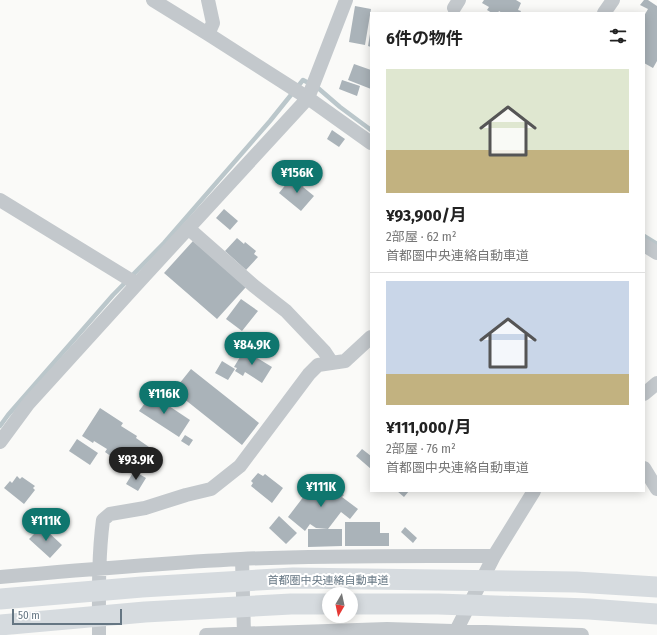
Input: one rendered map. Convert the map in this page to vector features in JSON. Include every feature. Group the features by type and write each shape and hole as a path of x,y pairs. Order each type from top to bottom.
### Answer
{"highway":[{"name":"首都圏中央連絡自動車道","path":"0,598 142,587 292,578 569,582 657,587"},
{"path":"0,625 145,612 291,604 322,604"},
{"path":"358,604 438,604 589,609 657,614"}],"street":[{"path":"153,0 308,98 370,142"},
{"path":"208,0 213,23 208,34"},
{"path":"0,442 28,404 308,98 346,0"},
{"path":"605,12 613,0"},
{"path":"0,200 137,284"},
{"path":"188,228 254,286 286,311 324,351 332,363"},
{"path":"645,246 657,253"},
{"path":"99,635 99,568 103,520 110,514 145,508 186,495 212,489 240,466 309,374 318,365 345,361 370,338"},
{"path":"645,393 657,383"},
{"path":"645,470 657,489"},
{"path":"456,633 494,556 533,492"},
{"path":"0,577 99,568 242,559 369,555 494,556"},
{"path":"242,559 244,634"},
{"path":"206,635 387,629 456,633 582,635"}],"building":[{"path":"484,0 516,0 521,3 518,10 521,11 490,12 487,10 489,7 482,3"},
{"path":"644,0 648,0 657,6 657,61 653,68 645,64 645,14 648,9 640,5"},
{"path":"355,6 371,9 365,45 349,42"},
{"path":"370,34 370,47 368,46"},
{"path":"354,64 370,70 370,89 348,80"},
{"path":"342,80 360,86 357,96 339,89"},
{"path":"332,130 345,139 339,147 327,139"},
{"path":"291,178 295,181 298,178 305,184 303,187 314,196 301,211 279,193"},
{"path":"224,209 238,221 230,230 216,218"},
{"path":"237,238 244,244 245,242 256,251 254,254 258,257 246,270 225,251"},
{"path":"193,241 246,287 217,319 164,273"},
{"path":"241,299 258,311 242,331 226,319"},
{"path":"246,347 256,353 254,356 272,367 262,383 245,372 243,376 235,371 237,368 234,367"},
{"path":"222,361 235,369 228,380 215,373"},
{"path":"191,369 259,423 242,445 183,398 184,396 175,389"},
{"path":"151,394 190,420 179,437 139,411 145,403 143,401 147,395 149,396"},
{"path":"100,408 123,423 121,426 137,436 136,438 149,447 148,449 154,454 147,465 145,464 140,471 122,458 119,462 105,452 107,449 82,436"},
{"path":"185,435 193,440 189,446 181,441"},
{"path":"77,439 98,453 90,465 69,451"},
{"path":"362,449 370,455 370,468 356,456"},
{"path":"134,471 146,478 138,491 126,484"},
{"path":"258,473 263,476 265,474 283,488 272,503 251,486 253,483 251,481"},
{"path":"17,476 20,479 22,477 35,486 33,488 35,490 24,504 4,488 10,481 12,483"},
{"path":"325,481 344,495 342,497 358,509 350,519 341,512 328,529 316,528 310,524 305,531 288,517 314,483 320,488"},
{"path":"398,492 408,492 404,497"},
{"path":"279,516 297,533 286,544 269,528"},
{"path":"345,522 380,522 380,533 389,533 389,546 345,546"},
{"path":"41,527 46,533 47,531 62,545 50,558 29,539"},
{"path":"405,527 417,538 413,543 401,532"},
{"path":"308,529 342,529 342,546 308,547"}],"waterway":[{"path":"0,426 113,295 164,243 270,121 303,80 318,88 340,107 370,129"},
{"path":"645,237 657,244"}]}
